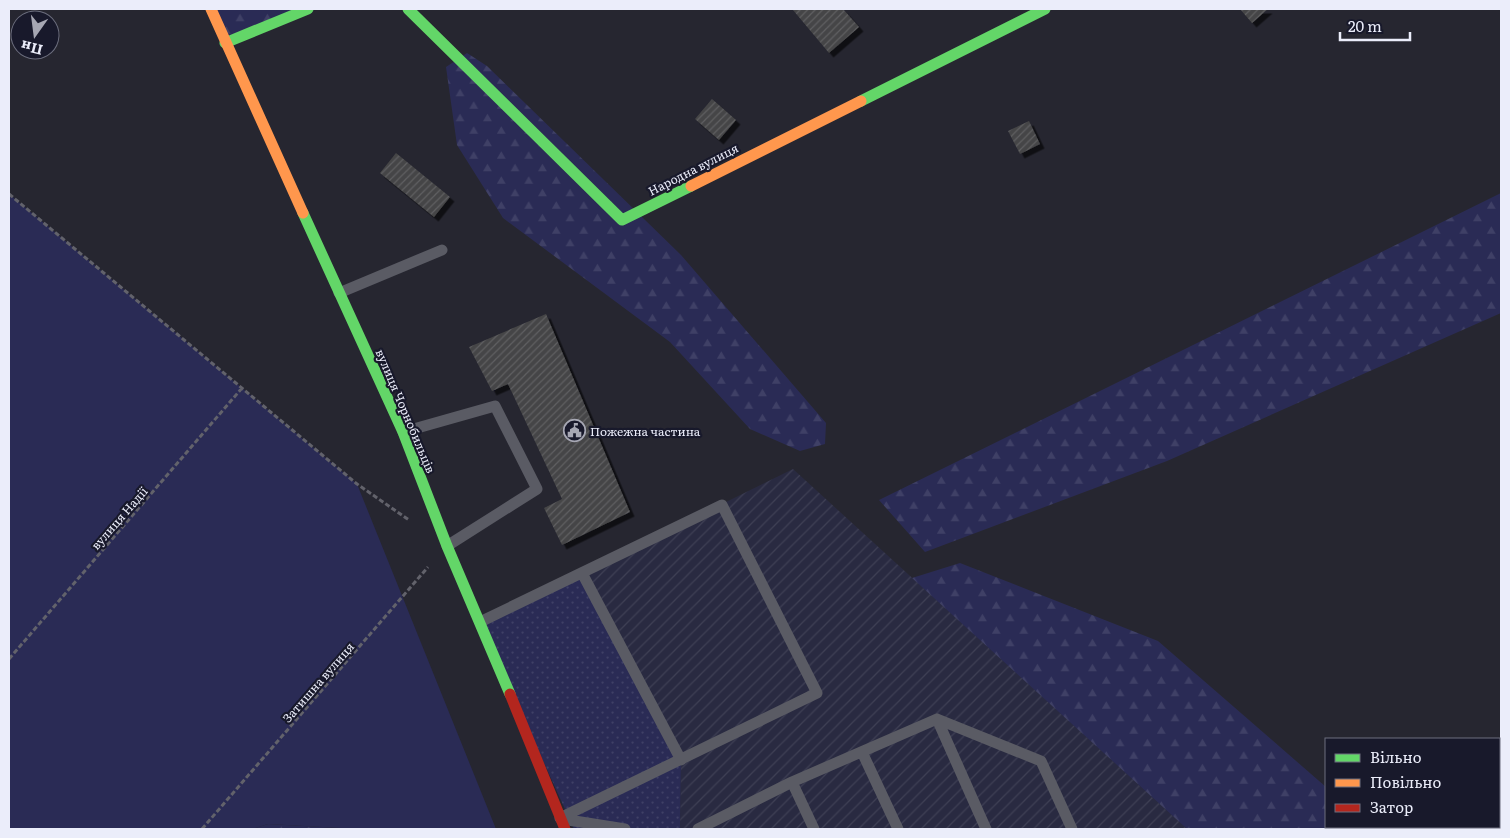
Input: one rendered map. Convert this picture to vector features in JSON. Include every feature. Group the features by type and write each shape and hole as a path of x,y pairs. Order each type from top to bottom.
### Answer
{"street":[{"name":"вулиця Чорнобильців","path":"211,9 403,432 447,546 565,829"},
{"path":"225,43 308,9"},
{"name":"Народна вулиця","path":"408,9 622,220 1045,9"}],"lane":[{"path":"339,293 442,250"},
{"path":"403,432 495,406 537,489 447,546"},
{"path":"480,622 722,506 817,693 560,818"},
{"path":"582,573 681,760"},
{"path":"937,719 986,829"},
{"path":"698,829 792,782 937,719 1041,761 1072,829"},
{"path":"862,752 898,829"},
{"path":"792,782 814,829"},
{"path":"560,818 625,829"}],"path":[{"path":"9,194 357,484 414,523"},
{"name":"вулиця Надії","path":"9,659 242,388"},
{"name":"Затишна вулиця","path":"202,829 447,546"}],"shaded area":[{"path":"793,469 1187,829 680,829 681,760 582,573"}],"green space":[{"path":"211,9 308,9 225,43"},
{"path":"467,53 487,66 681,255 826,423 825,444 800,451 750,429 670,342 503,218 457,145 446,67"},
{"path":"1501,193 1501,313 1167,461 925,552 879,500"},
{"path":"9,194 357,484 496,829 358,829 268,824 252,829 9,829"},
{"path":"960,563 1158,641 1325,786 1325,828 1374,829 1187,829 912,578"},
{"path":"582,573 681,760 680,829 574,829 480,622"},
{"path":"268,824 358,829 252,829"}],"building":[{"path":"794,9 843,9 859,27 829,53"},
{"path":"1240,9 1268,9 1252,23"},
{"path":"712,99 736,120 719,140 695,119"},
{"path":"1029,121 1040,144 1020,154 1008,131"},
{"path":"396,153 450,197 434,217 380,173"},
{"path":"546,314 630,512 562,545 544,508 562,499 508,384 492,391 469,347"}],"traffic: fast":[{"path":"225,43 308,9"},
{"path":"408,9 622,220 691,186"},
{"path":"861,101 1045,9"},
{"path":"303,213 403,432 447,546 510,694"}],"traffic: slow":[{"path":"211,9 303,213"},
{"path":"691,186 861,101"}],"traffic: jam":[{"path":"510,694 565,829"}],"place":[{"name":"Пожежна частина","path":"574,431"}]}
